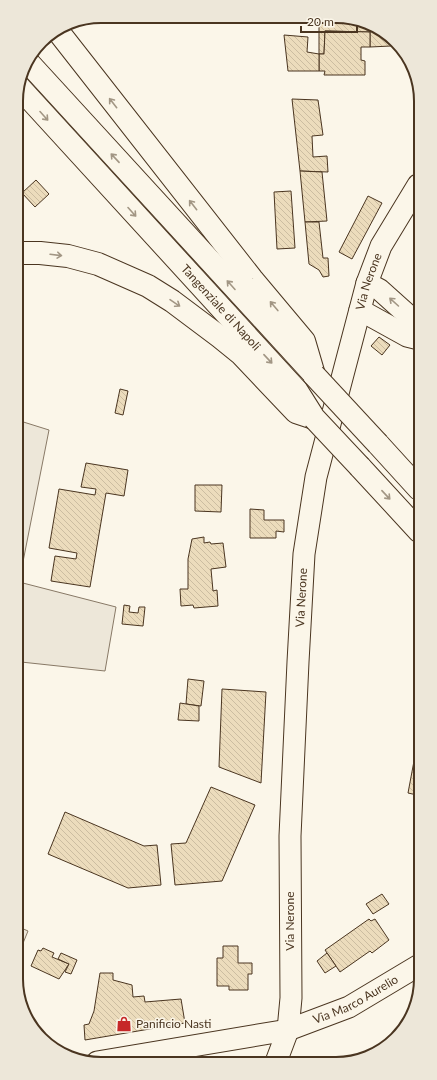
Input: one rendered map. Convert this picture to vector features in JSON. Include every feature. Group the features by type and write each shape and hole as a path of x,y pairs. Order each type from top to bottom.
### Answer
{"highway":[{"path":"60,34 252,280 304,341 314,375"},
{"name":"Tangenziale di Napoli","path":"31,66 414,484"},
{"name":"Tangenziale di Napoli","path":"24,92 297,390 314,418 414,525"},
{"path":"23,253 68,256 98,264 148,286 172,301 226,341 241,354 296,412 314,418"}],"street":[{"name":"Via Nerone","path":"278,1057 288,1030 291,998 290,836 304,554 316,477 367,283 381,246 414,192"},
{"path":"367,283 380,290 414,321"},
{"path":"360,310 407,336 414,338"},
{"name":"Via Marco Aurelio","path":"127,1057 288,1030 348,1007 414,968"}],"shaded area":[{"path":"23,422 49,430 23,562"},
{"path":"23,583 116,607 105,671 23,662"},
{"path":"23,929 28,931 23,943"}],"building":[{"path":"319,23 336,23 361,27 379,36 391,46 370,47 370,32 325,31 324,54 319,54"},
{"path":"325,31 370,32 370,47 361,47 361,60 365,61 365,75 324,75 325,71 319,71 319,54 324,54"},
{"path":"284,35 308,37 307,52 319,54 319,71 288,71"},
{"path":"292,99 318,100 323,135 312,136 313,157 327,156 328,172 300,171"},
{"path":"300,171 322,172 327,221 305,222"},
{"path":"36,180 49,194 35,207 23,194 23,192"},
{"path":"291,191 295,248 277,249 274,192"},
{"path":"368,196 382,203 352,259 339,252"},
{"path":"305,222 319,222 323,258 328,258 329,276 323,277 319,270 309,264"},
{"path":"379,337 390,345 382,355 371,346"},
{"path":"120,389 128,391 123,415 115,413"},
{"path":"86,463 128,470 124,496 106,493 90,587 51,581 55,556 76,559 77,553 49,548 59,489 95,495 96,489 81,487"},
{"path":"195,485 222,485 221,512 195,511"},
{"path":"250,509 264,510 264,520 284,520 284,532 276,531 276,538 250,538"},
{"path":"204,537 204,543 223,543 226,567 211,569 213,591 217,590 218,606 194,608 193,605 181,606 180,589 188,589 188,559 192,539"},
{"path":"124,605 130,606 129,612 138,613 139,607 145,607 143,626 122,624"},
{"path":"188,679 204,681 201,706 186,704"},
{"path":"222,689 266,692 261,783 219,767"},
{"path":"180,703 199,706 199,721 178,720"},
{"path":"414,761 414,794 408,793"},
{"path":"211,787 255,805 222,881 175,885 171,844 186,843"},
{"path":"65,812 144,846 157,845 161,885 128,888 48,854"},
{"path":"382,894 389,904 373,914 366,904"},
{"path":"369,919 371,921 375,919 389,940 372,953 370,951 340,972 325,950"},
{"path":"223,946 238,946 238,963 252,963 252,974 248,974 248,990 229,990 229,986 217,986 217,958 223,958"},
{"path":"43,948 54,953 52,957 69,964 59,979 31,966 38,950 41,951"},
{"path":"61,953 77,960 71,974 65,972 69,964 58,959"},
{"path":"327,953 336,966 325,973 317,961"},
{"path":"100,973 113,973 113,980 132,985 133,997 144,996 145,1002 181,999 185,1023 85,1040 84,1025 89,1024 94,1011"}],"place":[{"name":"Panificio Nasti","path":"124,1024"}]}
